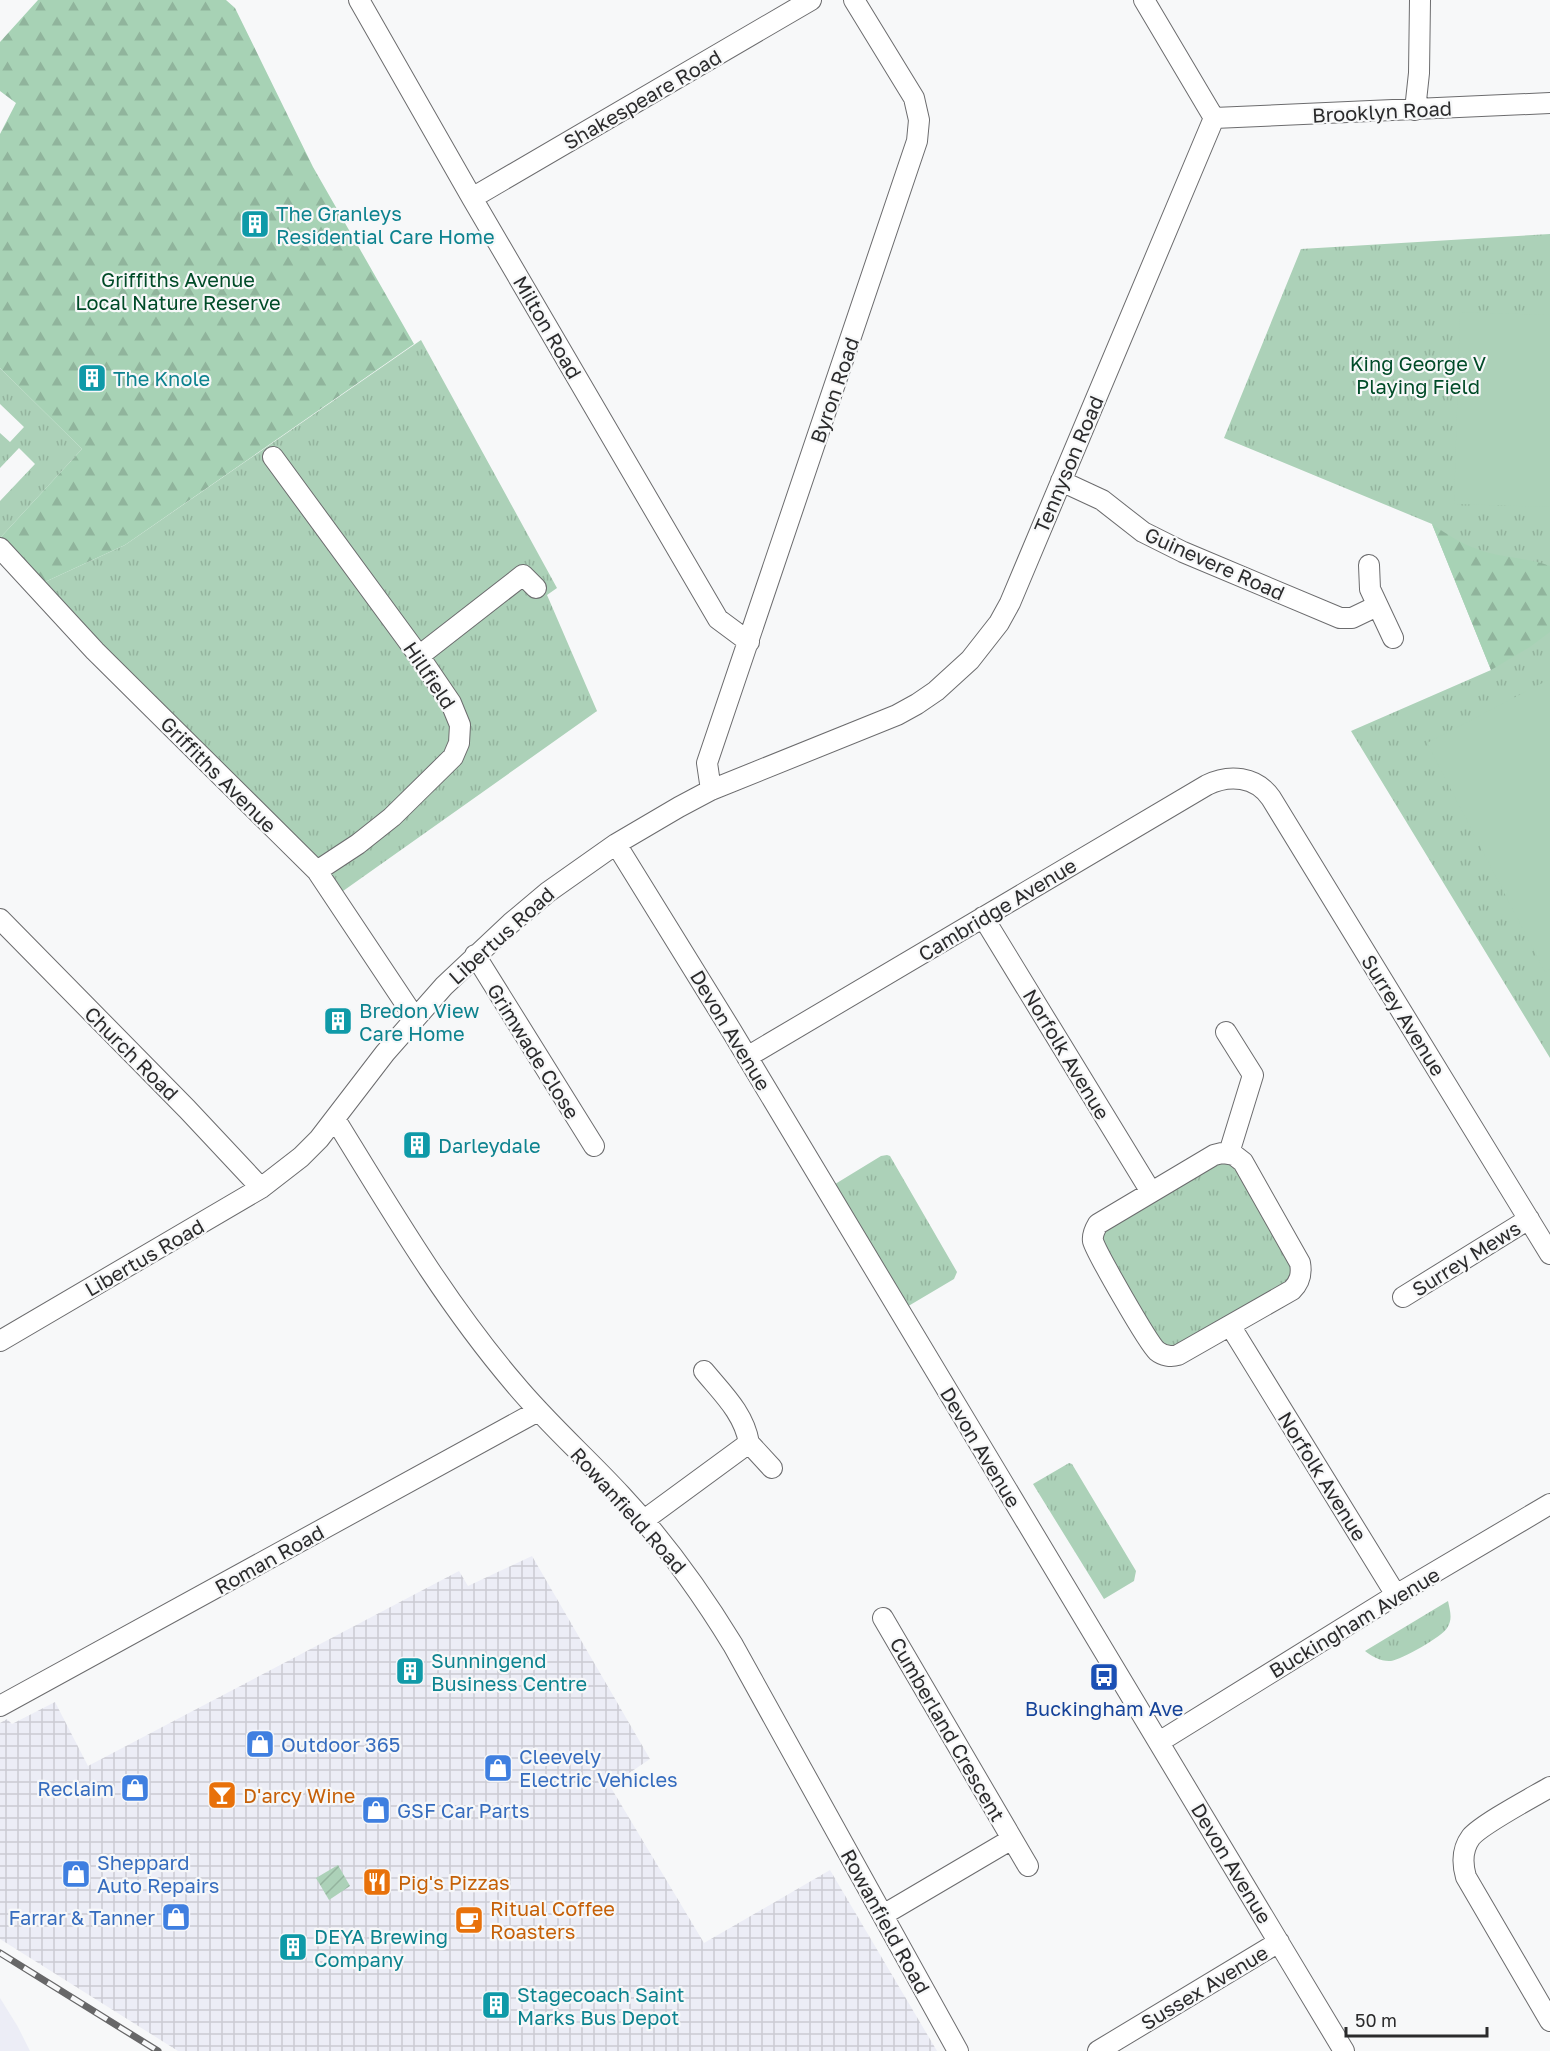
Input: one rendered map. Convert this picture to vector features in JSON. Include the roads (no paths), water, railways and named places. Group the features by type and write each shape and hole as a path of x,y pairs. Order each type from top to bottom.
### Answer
{"street":[{"name":"Milton Road","path":"359,0 718,619 749,642"},
{"name":"Shakespeare Road","path":"472,198 811,0"},
{"name":"Byron Road","path":"711,790 707,763 917,141 919,120 914,98 854,0"},
{"path":"1144,0 1214,118"},
{"path":"1415,110 1419,73 1419,0"},
{"name":"Brooklyn Road","path":"1214,118 1550,103"},
{"name":"Tennyson Road","path":"711,790 897,715 936,691 985,642 1010,603 1214,118"},
{"name":"Hillfield","path":"273,457 419,656 455,710 460,725 459,742 453,757 392,817 318,871"},
{"name":"Guinevere Road","path":"1061,481 1102,500 1143,532 1183,552 1340,618 1352,618 1377,606"},
{"name":"Griffiths Avenue","path":"1,551 95,651 318,871 415,1018"},
{"path":"1369,565 1370,589 1393,638"},
{"path":"419,656 523,575 536,588"},
{"name":"Cambridge Avenue","path":"747,1057 1207,785 1224,778 1252,782"},
{"name":"Surrey Avenue","path":"1252,782 1262,788 1271,798 1550,1254"},
{"name":"Libertus Road","path":"0,1341 261,1188 301,1157 335,1119 415,1018 475,955 548,892 616,844 711,790"},
{"name":"Devon Avenue","path":"616,844 747,1057 1344,2051"},
{"name":"Norfolk Avenue","path":"983,917 1150,1192"},
{"name":"Church Road","path":"0,920 187,1109 261,1188"},
{"name":"Grimwade Close","path":"475,955 594,1146"},
{"path":"1226,1032 1253,1076 1229,1153"},
{"name":"Rowanfield Road","path":"335,1119 436,1280 488,1352 538,1411 644,1520 691,1580 733,1645 958,2051"},
{"path":"1229,1153 1239,1158 1300,1263 1299,1280 1292,1290 1231,1327 1178,1355 1167,1356 1155,1349 1095,1246 1093,1236 1098,1224 1150,1192 1214,1155 1229,1153"},
{"name":"Surrey Mews","path":"1403,1297 1529,1219"},
{"name":"Norfolk Avenue","path":"1231,1327 1396,1595"},
{"path":"704,1371 734,1406 746,1427 749,1443 772,1468"},
{"name":"Roman Road","path":"0,1707 538,1411"},
{"path":"644,1520 749,1443"},
{"name":"Buckingham Avenue","path":"1159,1742 1396,1595 1550,1504"},
{"name":"Cumberland Crescent","path":"883,1618 1028,1866"},
{"path":"1550,1787 1476,1832 1467,1845 1463,1860 1466,1877 1550,2021"},
{"name":"Cumberland Crescent","path":"883,1915 1012,1839"},
{"name":"Sussex Avenue","path":"1098,2051 1279,1942"}],"railway":[{"path":"0,1953 158,2051"}],"place":[{"name":"The Granleys Residential Care Home","path":"255,224"},
{"name":"The Knole","path":"92,378"},
{"name":"Bredon View Care Home","path":"338,1021"},
{"name":"Darleydale","path":"417,1145"},
{"name":"Sunningend Business Centre","path":"410,1671"},
{"name":"Buckingham Ave","path":"1104,1677"},
{"name":"Outdoor 365","path":"260,1744"},
{"name":"Cleevely Electric Vehicles","path":"498,1768"},
{"name":"Reclaim","path":"135,1788"},
{"name":"D'arcy Wine","path":"222,1795"},
{"name":"GSF Car Parts","path":"376,1810"},
{"name":"Sheppard Auto Repairs","path":"76,1874"},
{"name":"Pig's Pizzas","path":"377,1882"},
{"name":"Farrar & Tanner","path":"176,1917"},
{"name":"Ritual Coffee Roasters","path":"469,1920"},
{"name":"DEYA Brewing Company","path":"293,1947"},
{"name":"Stagecoach Saint Marks Bus Depot","path":"496,2005"}],"park label":[{"name":"Griffiths Avenue Local Nature Reserve","path":"178,290"},
{"name":"King George V Playing Field","path":"1418,374"}]}
